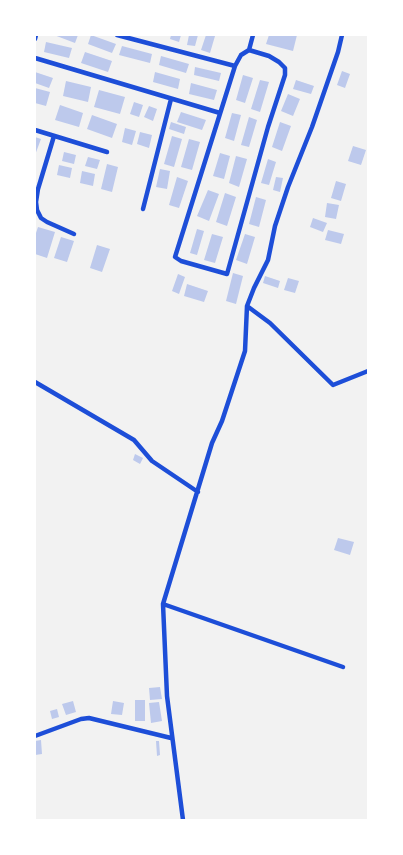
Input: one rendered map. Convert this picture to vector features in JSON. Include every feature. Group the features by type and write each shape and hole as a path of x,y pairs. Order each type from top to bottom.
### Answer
{"street":[{"path":"35,39 36,35"},
{"path":"117,35 235,66"},
{"path":"249,50 269,56 279,62 285,68 285,75 268,127 227,274 181,261 175,257 235,66 241,55 249,50 253,35"},
{"path":"183,820 167,696 163,604 212,444 222,421 245,351 247,306 268,260 275,226 312,127 342,35"},
{"path":"35,58 220,112"},
{"path":"143,209 171,98"},
{"path":"35,130 107,152"},
{"path":"54,136 38,189 36,198 37,210 40,216 47,222 74,234"},
{"path":"247,306 270,323 333,385 368,371"},
{"path":"35,382 134,440 152,461 198,492"},
{"path":"163,604 343,667"},
{"path":"35,736 81,719 89,718 171,738"}],"building":[{"path":"54,35 78,35 75,43"},
{"path":"91,35 116,44 112,53 88,44"},
{"path":"171,35 181,35 179,42 170,39"},
{"path":"189,35 198,35 195,46 187,45"},
{"path":"206,35 215,36 210,53 201,50"},
{"path":"269,35 297,35 293,51 266,44"},
{"path":"46,42 72,48 69,58 44,52"},
{"path":"122,46 152,54 150,63 119,55"},
{"path":"85,52 112,61 108,72 81,63"},
{"path":"161,56 189,64 186,73 159,65"},
{"path":"195,67 221,73 219,81 194,75"},
{"path":"342,71 350,74 345,88 337,85"},
{"path":"35,72 53,78 49,88 35,83"},
{"path":"155,72 180,79 178,89 153,82"},
{"path":"243,75 253,78 245,103 236,100"},
{"path":"260,80 269,82 260,112 251,109"},
{"path":"296,80 314,86 311,94 293,89"},
{"path":"66,81 91,87 88,102 63,96"},
{"path":"191,83 217,90 214,100 189,94"},
{"path":"35,88 50,92 46,106 35,103"},
{"path":"99,90 125,97 120,114 94,107"},
{"path":"288,94 300,99 293,116 281,111"},
{"path":"134,102 143,105 139,117 130,114"},
{"path":"60,105 83,113 79,127 55,120"},
{"path":"149,106 157,109 153,121 144,117"},
{"path":"181,112 206,120 202,130 177,122"},
{"path":"232,113 241,115 234,141 225,138"},
{"path":"92,115 117,124 112,138 87,129"},
{"path":"249,117 257,120 249,147 241,145"},
{"path":"171,122 186,127 184,134 169,129"},
{"path":"280,122 291,126 282,151 272,147"},
{"path":"125,128 136,131 132,145 122,142"},
{"path":"140,132 152,135 149,148 137,144"},
{"path":"172,136 182,139 174,167 164,164"},
{"path":"35,137 41,139 35,155"},
{"path":"189,139 200,142 192,170 181,167"},
{"path":"353,146 366,150 361,165 348,161"},
{"path":"64,152 76,155 74,164 62,161"},
{"path":"220,153 230,156 224,179 213,176"},
{"path":"236,156 247,159 239,187 229,183"},
{"path":"88,157 100,160 97,169 85,166"},
{"path":"268,159 276,162 269,185 261,183"},
{"path":"107,164 118,167 112,192 101,189"},
{"path":"59,165 72,168 70,178 57,175"},
{"path":"160,169 170,171 167,189 156,187"},
{"path":"82,171 95,174 93,186 80,183"},
{"path":"177,177 188,181 179,208 169,205"},
{"path":"276,177 283,178 280,192 273,190"},
{"path":"336,181 346,184 341,201 331,198"},
{"path":"208,190 219,194 209,221 197,216"},
{"path":"225,193 236,197 227,226 216,222"},
{"path":"256,197 266,200 259,227 249,224"},
{"path":"327,203 339,205 336,219 325,217"},
{"path":"313,218 327,223 323,232 310,227"},
{"path":"38,227 55,232 47,258 35,254 35,236"},
{"path":"197,229 204,231 197,255 190,253"},
{"path":"328,230 344,234 341,244 325,240"},
{"path":"212,234 223,237 215,263 204,260"},
{"path":"245,234 255,237 247,264 236,260"},
{"path":"61,237 74,241 67,262 54,258"},
{"path":"97,245 110,249 102,272 90,268"},
{"path":"233,273 243,276 236,304 226,301"},
{"path":"178,274 185,277 179,294 172,291"},
{"path":"265,276 280,281 278,288 263,283"},
{"path":"288,278 299,281 295,293 284,290"},
{"path":"187,284 208,291 204,302 184,296"},
{"path":"135,454 143,458 140,464 133,460"},
{"path":"338,538 354,542 350,555 334,550"},
{"path":"160,687 162,699 150,700 149,688"},
{"path":"135,700 145,700 145,721 135,721"},
{"path":"73,701 76,712 66,715 62,704"},
{"path":"113,701 124,703 122,715 111,714"},
{"path":"159,702 162,721 151,723 149,703"},
{"path":"57,709 59,717 52,719 50,711"},
{"path":"41,740 42,754 35,755 35,741"},
{"path":"156,741 159,741 160,755 157,756"}]}
